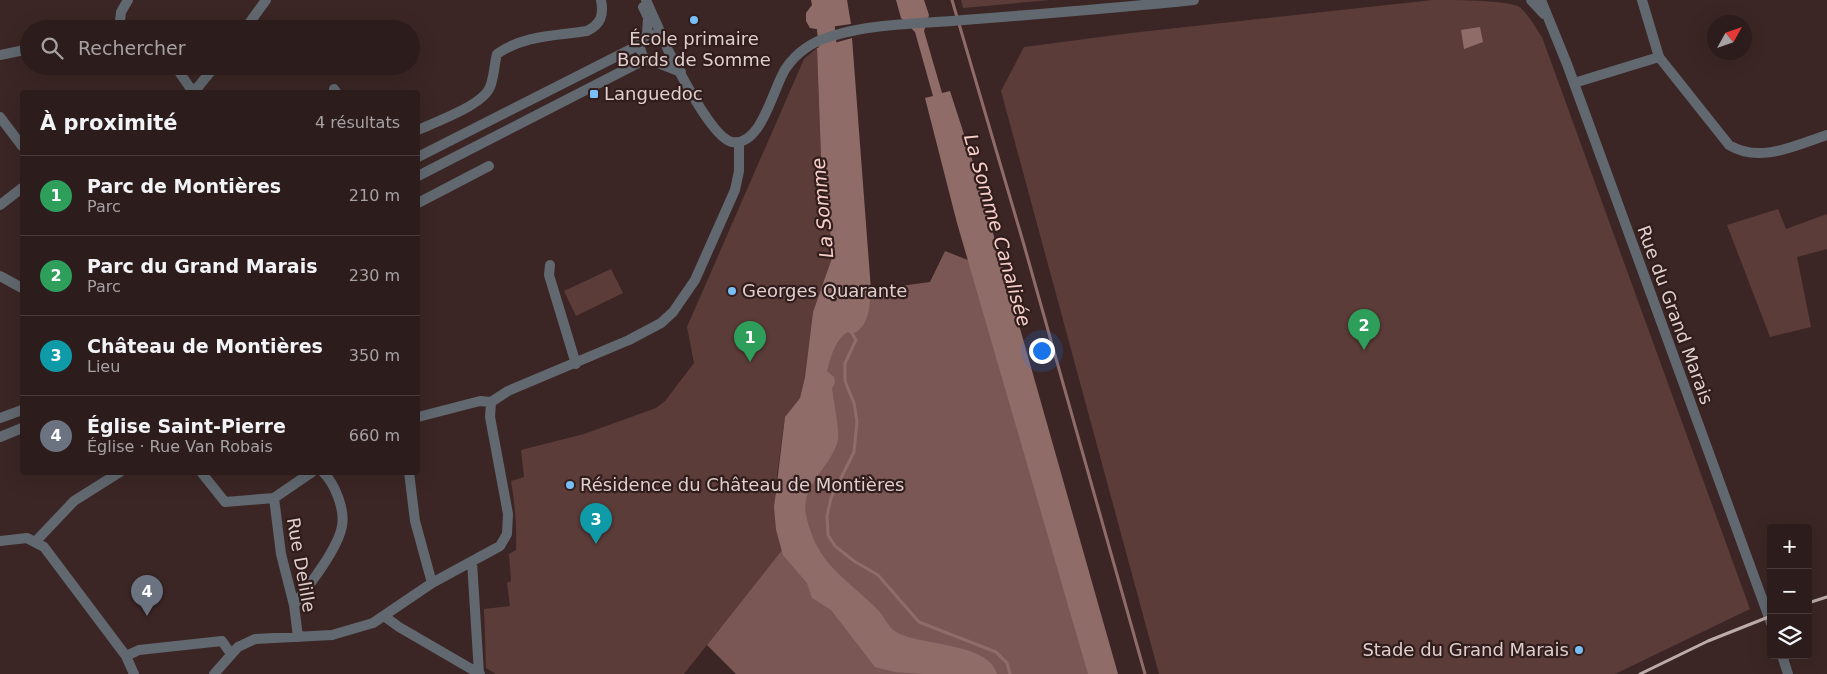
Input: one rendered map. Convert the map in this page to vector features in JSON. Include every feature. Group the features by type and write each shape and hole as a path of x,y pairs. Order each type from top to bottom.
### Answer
{"street":[{"path":"120,20 121,12 128,0"},
{"path":"252,20 266,0"},
{"path":"420,129 485,95 490,88 497,54 511,44 525,39 587,32 595,28 602,15 601,0"},
{"path":"640,0 648,17 647,35"},
{"path":"646,0 667,47 697,103 715,129 730,142 745,140 757,131 787,66 816,42 850,32 899,26 1194,0"},
{"name":"Rue du Grand Marais","path":"1531,0 1548,18"},
{"name":"Rue du Grand Marais","path":"1541,0 1574,83 1768,614"},
{"path":"1642,0 1659,57 1729,145 1739,150 1768,154 1827,135"},
{"path":"420,155 639,45 647,35 654,33 662,36"},
{"path":"639,45 641,53 650,60 681,72"},
{"path":"420,175 650,60 661,58 667,47"},
{"path":"3,56 20,51"},
{"path":"1574,83 1659,57"},
{"path":"181,75 191,90"},
{"path":"194,90 208,75"},
{"path":"0,117 20,143"},
{"path":"420,416 480,401 491,402 508,391 576,364 661,323 686,295 698,275 735,190 739,170 739,142"},
{"path":"420,201 489,166"},
{"path":"0,205 20,190"},
{"path":"550,265 549,275 576,364"},
{"path":"0,276 20,287"},
{"path":"214,674 238,647 255,639 332,635 359,628 384,616 432,583 500,546 508,526 508,514 490,417 491,402"},
{"path":"0,418 20,411"},
{"path":"0,437 20,429"},
{"path":"36,541 74,501 115,475"},
{"name":"Rue Delille","path":"203,475 225,502 274,498 308,475"},
{"path":"294,605 312,582 338,536 342,525 336,493 325,475"},
{"path":"409,475 415,521 432,583"},
{"name":"Rue Delille","path":"274,498 281,554 294,605 298,637"},
{"path":"0,540 28,538 44,547 126,656 134,674"},
{"path":"472,562 480,674"},
{"path":"384,616 399,627 480,674"},
{"path":"126,656 139,650 222,640 231,654"},
{"path":"1783,659 1788,674"}],"shaded area":[{"path":"811,0 847,0 851,24 816,29 810,28 806,21 806,13 812,5"},
{"path":"896,0 924,0 929,15 924,31 942,93 950,91 972,159 1118,674 1088,674 957,223 925,98 933,96 915,32 901,18"},
{"path":"961,0 1049,0 963,8"},
{"path":"1433,0 1489,1 1518,6 1528,16 1542,37 1750,609 1615,674 1159,674 1001,91 1024,47 1131,33"},
{"path":"1480,27 1483,42 1464,49 1461,30"},
{"path":"852,38 871,290 870,302 868,315 862,327 852,334 848,332 840,339 830,360 827,371 834,377 835,383 832,388 838,440 807,495 805,504 806,515 817,546 825,558 843,578 877,609 893,630 907,637 968,650 981,656 991,664 997,674 922,674 895,672 875,667 831,610 812,598 807,583 783,555 776,530 774,507 785,417 800,398 805,377 813,312 833,255 821,158 817,48"},
{"path":"817,48 821,158 833,255 813,312 805,377 800,398 785,417 775,490 776,530 782,550 684,674 496,674 486,668 484,609 510,606 507,583 511,581 509,554 516,550 514,498 511,481 524,477 521,450 584,434 656,408 665,401 694,363 687,327 804,59"},
{"path":"1778,209 1786,229 1827,214 1827,249 1797,257 1811,327 1770,337 1727,225"},
{"path":"945,251 973,262 1089,674 993,674 904,643 834,585 799,521 828,344 871,290 930,282"},
{"path":"611,269 623,293 576,316 564,291"},
{"path":"782,550 880,656 933,674 736,674 707,645"}],"waterway":[{"name":"La Somme","path":"823,0 830,69"},
{"name":"La Somme Canalisée","path":"952,0 1024,245 1145,674"},
{"path":"851,332 856,340 845,363 845,381 854,403 857,421 854,452 831,498 827,516 828,535 835,546 854,561 878,575 919,622 996,652 1007,663 1010,674"}],"railway":[{"path":"1812,602 1827,597"},
{"path":"1640,674 1708,641 1767,618"}],"place":[{"name":"École primaire Bords de Somme","path":"694,20"},
{"name":"Languedoc","path":"594,94"},
{"name":"Georges Quarante","path":"732,291"},
{"name":"Parc du Grand Marais","path":"1364,350"},
{"name":"Parc de Montières","path":"750,362"},
{"name":"Résidence du Château de Montières","path":"570,485"},
{"name":"Château de Montières","path":"596,544"},
{"name":"Église Saint-Pierre","path":"147,616"},
{"name":"Stade du Grand Marais","path":"1579,650"}]}
